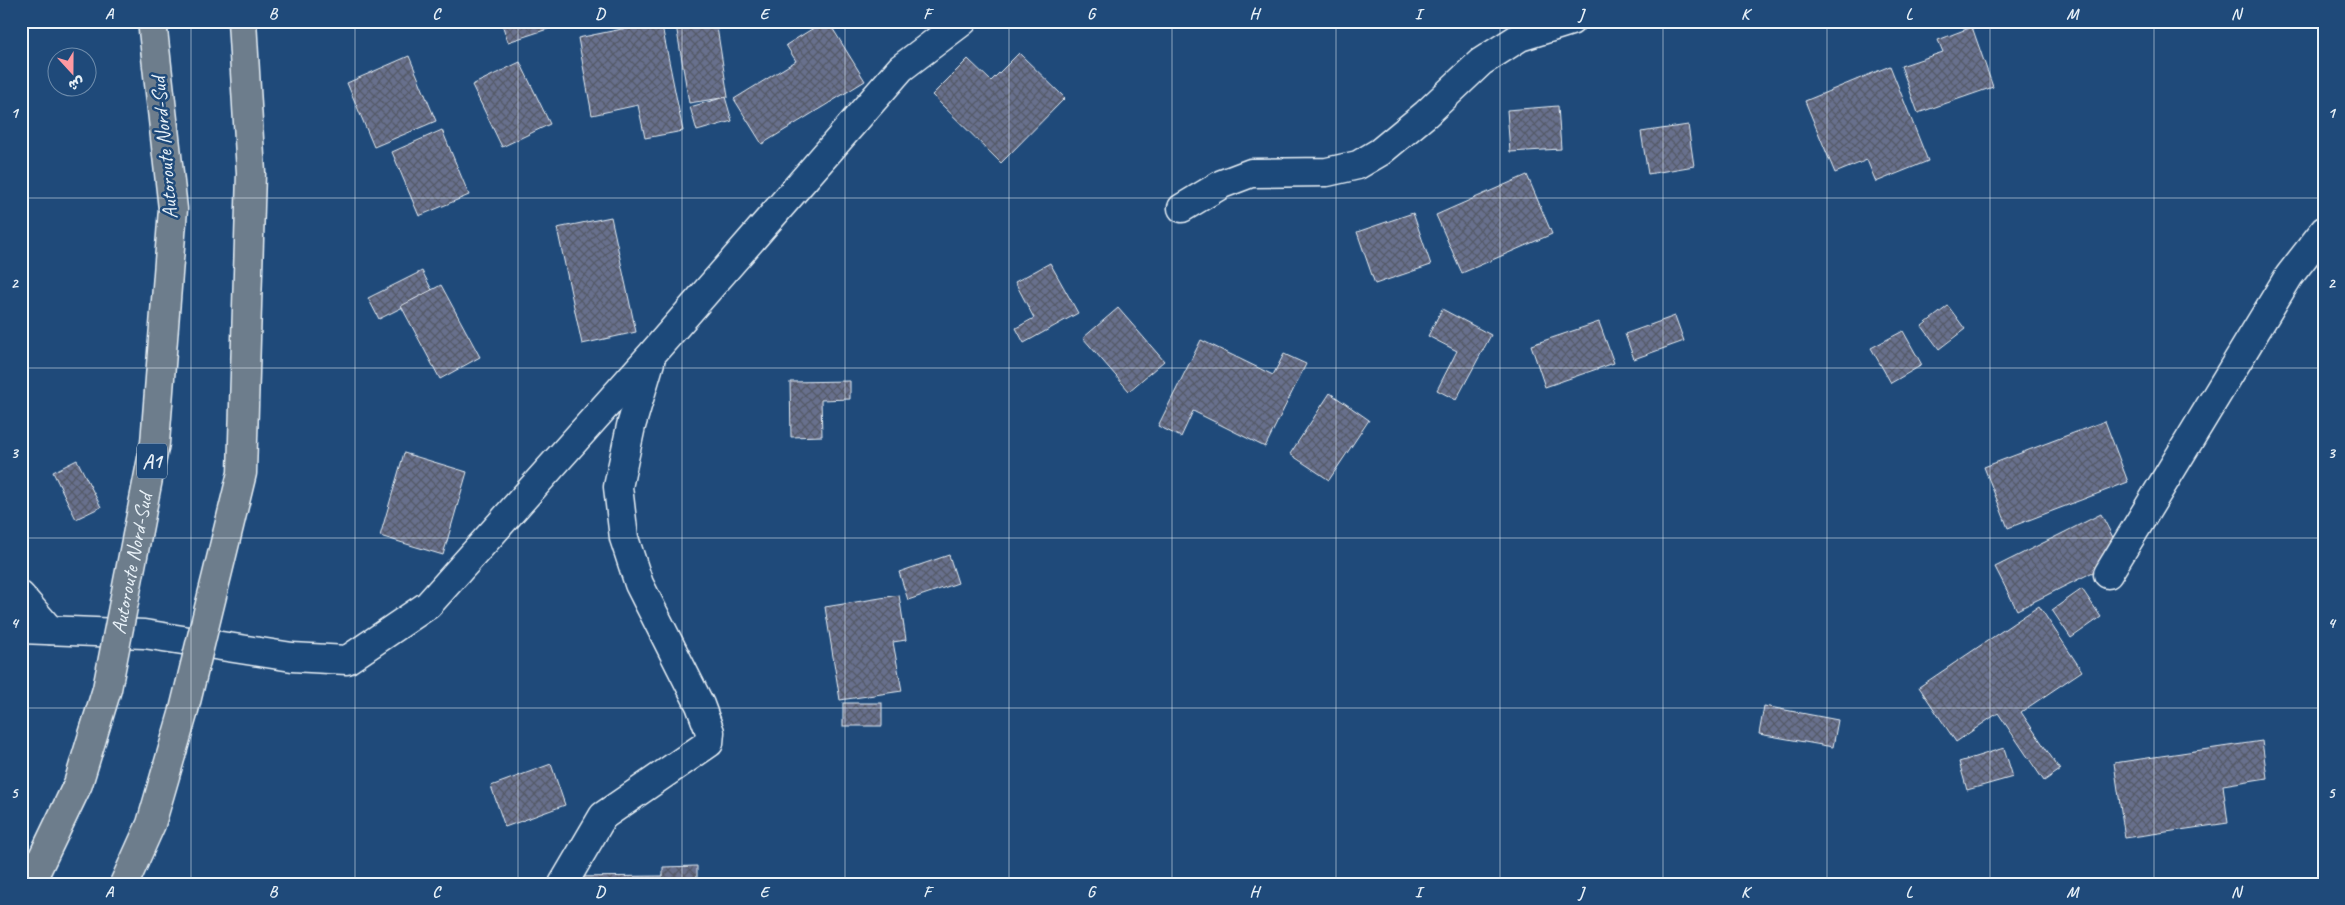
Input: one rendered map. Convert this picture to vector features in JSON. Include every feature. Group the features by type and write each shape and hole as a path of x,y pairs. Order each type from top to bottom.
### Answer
{"highway":[{"name":"Autoroute Nord-Sud","path":"30,884 78,784 107,689 156,443 173,209 152,21"},
{"path":"124,884 151,824 183,714 242,473 251,173 242,21"}],"street":[{"path":"1182,208 1222,184 1251,173 1327,172 1358,165 1380,152 1426,114 1481,62 1520,37 1571,21"},
{"path":"21,629 144,634 292,657 347,660 428,605 652,354 901,68 957,22"},
{"path":"2108,574 2289,276 2324,231"},
{"path":"563,884 603,816 709,743 710,732 700,705 639,584 624,538 618,487 631,426 652,354"},
{"path":"21,596 50,630"}],"building":[{"path":"501,21 569,21 569,22 508,42"},
{"path":"661,21 683,131 645,138 638,105 592,115 578,38"},
{"path":"697,21 716,21 728,97 689,103 676,25"},
{"path":"828,21 865,81 762,144 734,99 796,61 786,45"},
{"path":"1972,27 1993,87 1918,113 1901,66 1943,52 1938,40"},
{"path":"1019,53 1065,98 1001,163 932,95 968,59 991,81"},
{"path":"409,56 436,121 374,147 347,83"},
{"path":"520,62 550,124 502,147 472,85"},
{"path":"1890,66 1928,161 1876,182 1867,160 1835,173 1805,101"},
{"path":"725,97 732,121 697,131 690,107"},
{"path":"1558,106 1561,149 1510,152 1507,110"},
{"path":"1688,125 1694,166 1648,174 1641,132"},
{"path":"442,130 469,195 419,216 392,152"},
{"path":"1527,175 1552,234 1462,273 1436,215"},
{"path":"1413,213 1431,265 1375,284 1357,232"},
{"path":"611,217 636,332 582,344 557,228"},
{"path":"1050,263 1078,313 1024,343 1016,328 1034,318 1015,282"},
{"path":"422,271 433,292 379,319 368,298"},
{"path":"441,285 480,357 440,379 401,306"},
{"path":"1948,306 1965,329 1939,349 1922,326"},
{"path":"1118,308 1164,361 1129,391 1083,338"},
{"path":"1442,309 1491,335 1456,400 1437,390 1457,351 1428,336"},
{"path":"1675,316 1684,341 1634,359 1625,334"},
{"path":"1599,322 1614,363 1545,387 1531,345"},
{"path":"1903,331 1922,365 1891,383 1871,348"},
{"path":"1201,340 1273,375 1284,354 1306,364 1265,447 1193,411 1181,437 1158,426"},
{"path":"850,381 850,399 821,400 822,436 791,437 790,382"},
{"path":"1330,393 1369,420 1329,480 1290,454"},
{"path":"2105,421 2128,482 2008,528 1984,467"},
{"path":"404,453 467,472 443,555 380,536"},
{"path":"77,460 101,507 76,519 53,472"},
{"path":"2101,514 2123,557 2017,610 1995,567"},
{"path":"949,555 958,583 908,600 899,572"},
{"path":"2082,589 2101,617 2071,638 2052,610"},
{"path":"899,595 906,640 893,642 902,691 840,700 825,607"},
{"path":"2039,606 2082,671 2021,712 2060,770 2044,781 1998,713 1956,742 1919,687"},
{"path":"843,703 882,703 882,726 843,726"},
{"path":"1764,706 1838,720 1833,747 1759,734"},
{"path":"2262,741 2267,778 2223,785 2228,823 2125,838 2114,763"},
{"path":"2004,748 2013,777 1967,790 1959,762"},
{"path":"551,764 565,805 505,827 491,786"},
{"path":"697,866 697,883 730,884 573,884 573,877 663,876 663,867"}]}
